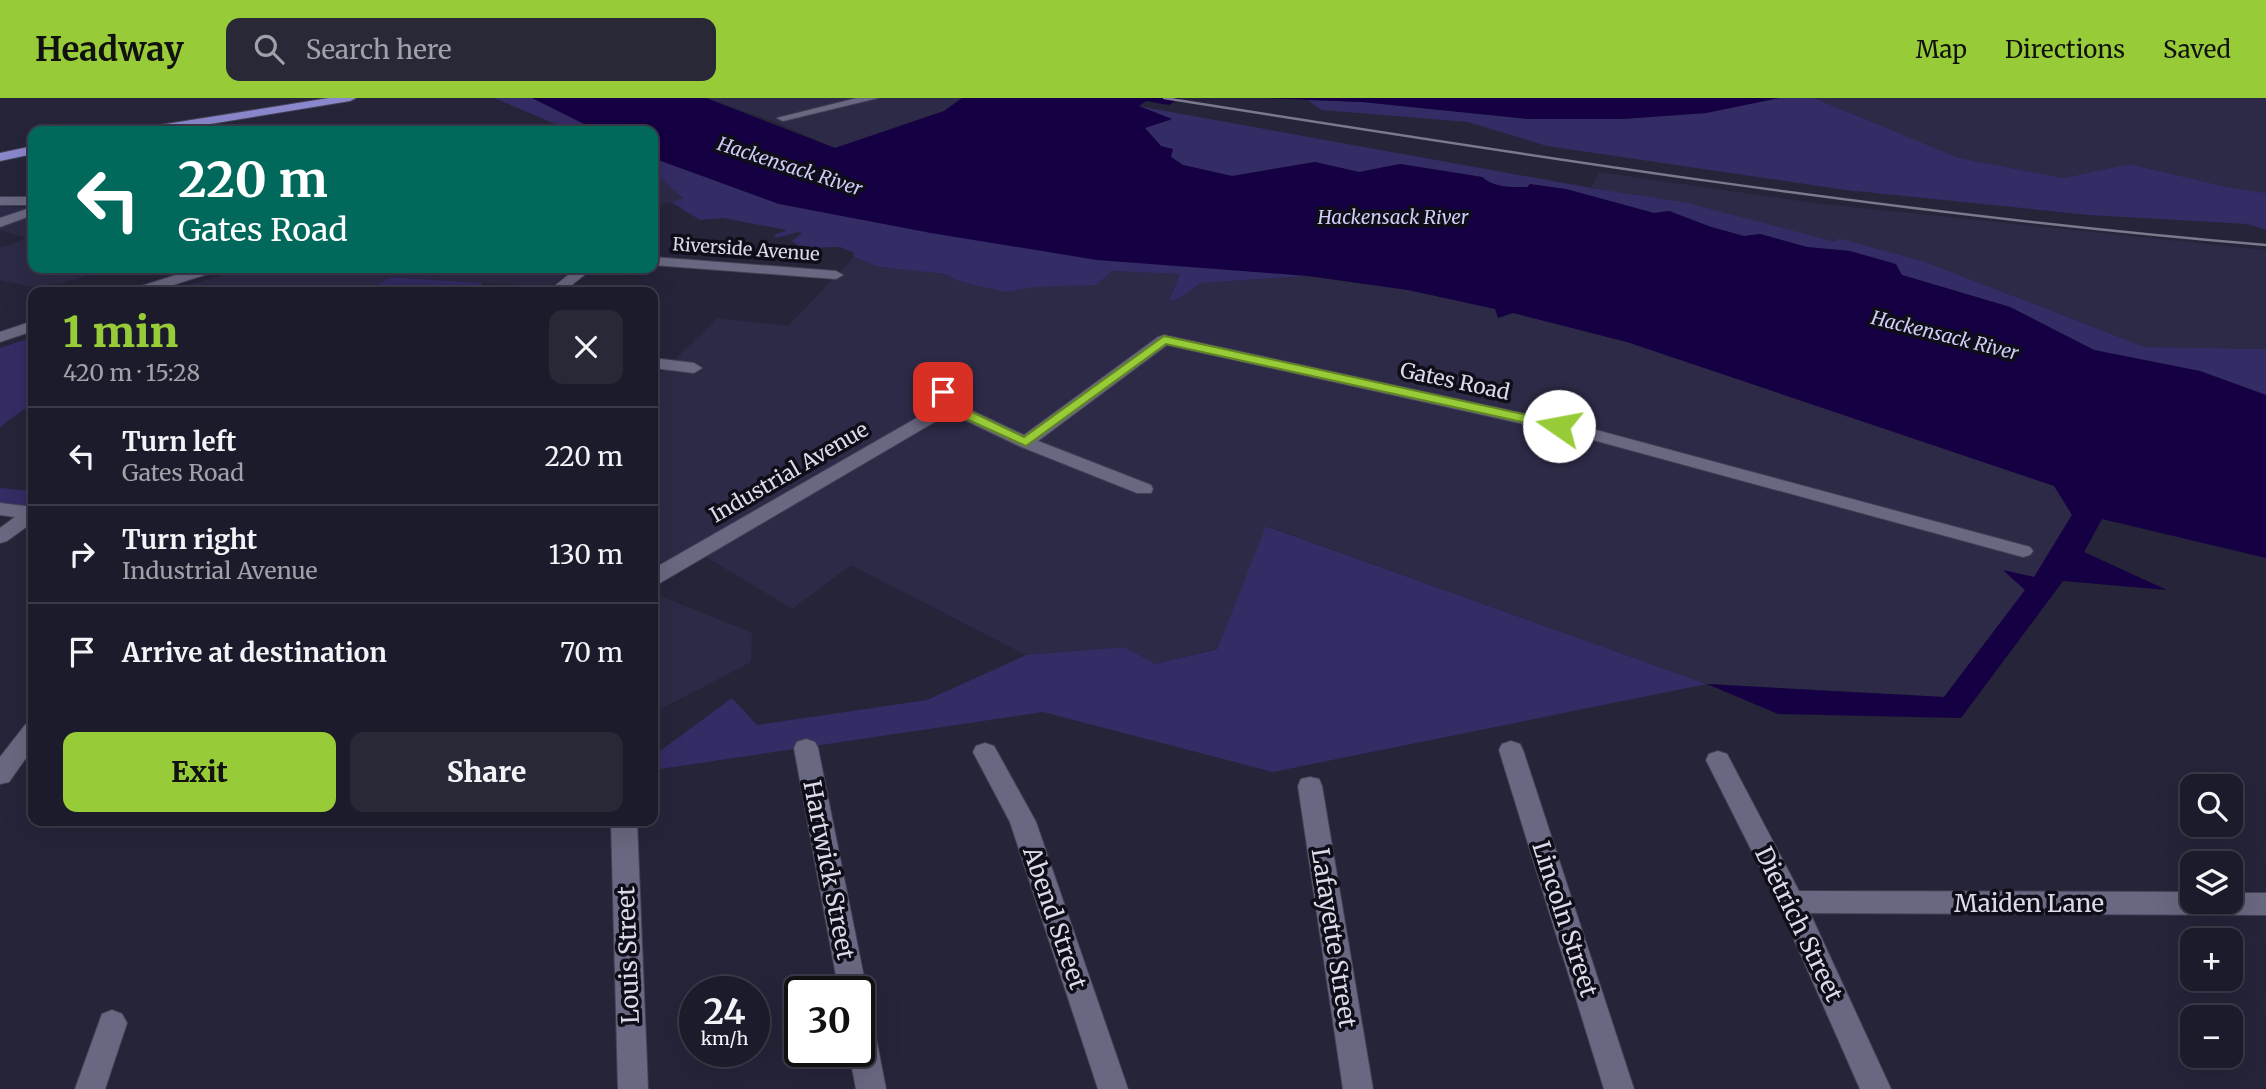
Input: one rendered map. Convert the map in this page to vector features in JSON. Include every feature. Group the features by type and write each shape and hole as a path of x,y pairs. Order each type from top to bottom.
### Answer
{"highway":[{"path":"179,126 350,98"},
{"path":"1,156 28,151"}],"street":[{"path":"783,118 872,98"},
{"path":"0,199 27,200"},
{"path":"0,223 28,213"},
{"name":"Riverside Avenue","path":"658,261 836,275"},
{"path":"153,287 196,273"},
{"path":"561,287 579,273"},
{"path":"0,337 28,328"},
{"name":"Gates Road","path":"1026,442 1164,340 1585,432 2023,551"},
{"path":"658,364 694,368"},
{"name":"Industrial Avenue","path":"658,575 946,399 1026,442 1143,489"},
{"path":"0,509 28,512"},
{"path":"0,537 28,517"},
{"path":"0,775 28,738"},
{"name":"Hartwick Street","path":"806,748 850,976"},
{"name":"Lincoln Street","path":"1511,750 1619,1089"},
{"name":"Abend Street","path":"985,752 1023,822 1113,1089"},
{"name":"Dietrich Street","path":"1718,760 1791,902 1876,1089"},
{"name":"Lafayette Street","path":"1310,786 1359,1089"},
{"name":"Louis Street","path":"624,826 633,1089"},
{"name":"Maiden Lane","path":"1791,902 2266,904"},
{"path":"90,1089 112,1023"},
{"path":"867,1067 871,1089"}],"shaded area":[{"path":"494,98 532,98 588,126 560,126"},
{"path":"706,98 962,98 944,111 835,148 773,121"},
{"path":"1779,98 1814,98 1959,158 2063,178 2130,164 2227,187 2266,193 2266,230 2247,224 2089,215 1846,190 1547,146 1468,122 1322,110 1307,100 1362,102 1528,119 1623,119 1706,113"},
{"path":"1814,98 2266,98 2266,193 2227,187 2130,164 2063,178 1959,158"},
{"path":"1138,106 1591,188 1684,202 1836,242 1838,238 1923,261 2145,347 2266,349 2266,395 2200,371 2094,350 2010,307 1902,275 1850,251 1807,247 1760,234 1744,236 1669,211 1654,213 1565,189 1505,187 1489,183 1482,177 1400,164 1359,172 1315,162 1232,176 1183,165 1171,157 1144,128 1171,120"},
{"path":"658,160 779,204 1208,268 1308,276 1201,283 1178,299 1169,301 1180,274 1112,271 1096,285 1035,287 1004,292 958,281 945,274 879,267 854,257 854,253 840,247 802,248 792,241 802,233 798,232 776,238 774,235 787,230 723,218 700,220 671,202 683,198 658,176"},
{"path":"1599,172 1814,203 2266,250 2266,349 2145,347 1923,261 1838,238 1837,242 1764,224 1684,202 1591,188"},
{"path":"658,176 684,198 658,206"},
{"path":"0,206 28,208 28,273 95,273 63,283 32,287 0,280 0,248 26,238 0,230"},
{"path":"854,257 879,267 945,274 958,281 1004,292 1112,271 1181,274 1169,300 1178,299 1201,283 1308,276 1409,290 1627,342 2054,485 2072,514 2034,577 2005,572 2025,590 1944,697 1707,684 1267,526 1217,648 1155,664 1125,647 1026,655 851,565 792,609 701,554 658,580 658,375 718,318 788,326"},
{"path":"227,273 569,273 550,287 390,277 375,287 184,287"},
{"path":"390,277 483,283 478,287 375,287"},
{"path":"28,339 28,409 24,409 0,427 0,348"},
{"path":"0,488 28,491 28,512 0,509"},
{"path":"1266,526 1707,684 1273,772 1043,712 658,769 658,752 732,698 757,725 927,700 1026,655 1125,647 1155,664 1217,649"},
{"path":"658,595 752,633 751,662 658,710"}],"water":[{"name":"Hackensack River","path":"532,98 706,98 835,148 944,111 962,98 1180,98 1169,105 1146,101 1139,106 1172,119 1145,128 1161,146 1173,149 1171,157 1183,165 1232,176 1315,162 1359,172 1400,164 1482,177 1503,186 1527,187 1530,184 1566,189 1654,213 1669,211 1744,236 1760,234 1807,247 1850,251 1896,264 1902,275 2010,307 2094,350 2200,371 2266,395 2266,558 2102,519 2084,552 2167,590 2063,581 1961,718 1778,714 1707,684 1944,697 2025,590 2003,570 2034,577 2072,515 2054,486 1627,342 1513,313 1498,318 1495,309 1408,290 1308,276 1097,260 931,233 779,204 658,160 658,126 588,126"},
{"path":"1265,98 1779,98 1706,113 1623,119 1528,119 1362,102"}],"railway":[{"path":"1164,98 1714,182 1989,217 2266,245"}],"route":[{"path":"943,392 950,398 949,406 1026,442 1164,340 1559,426"}]}
